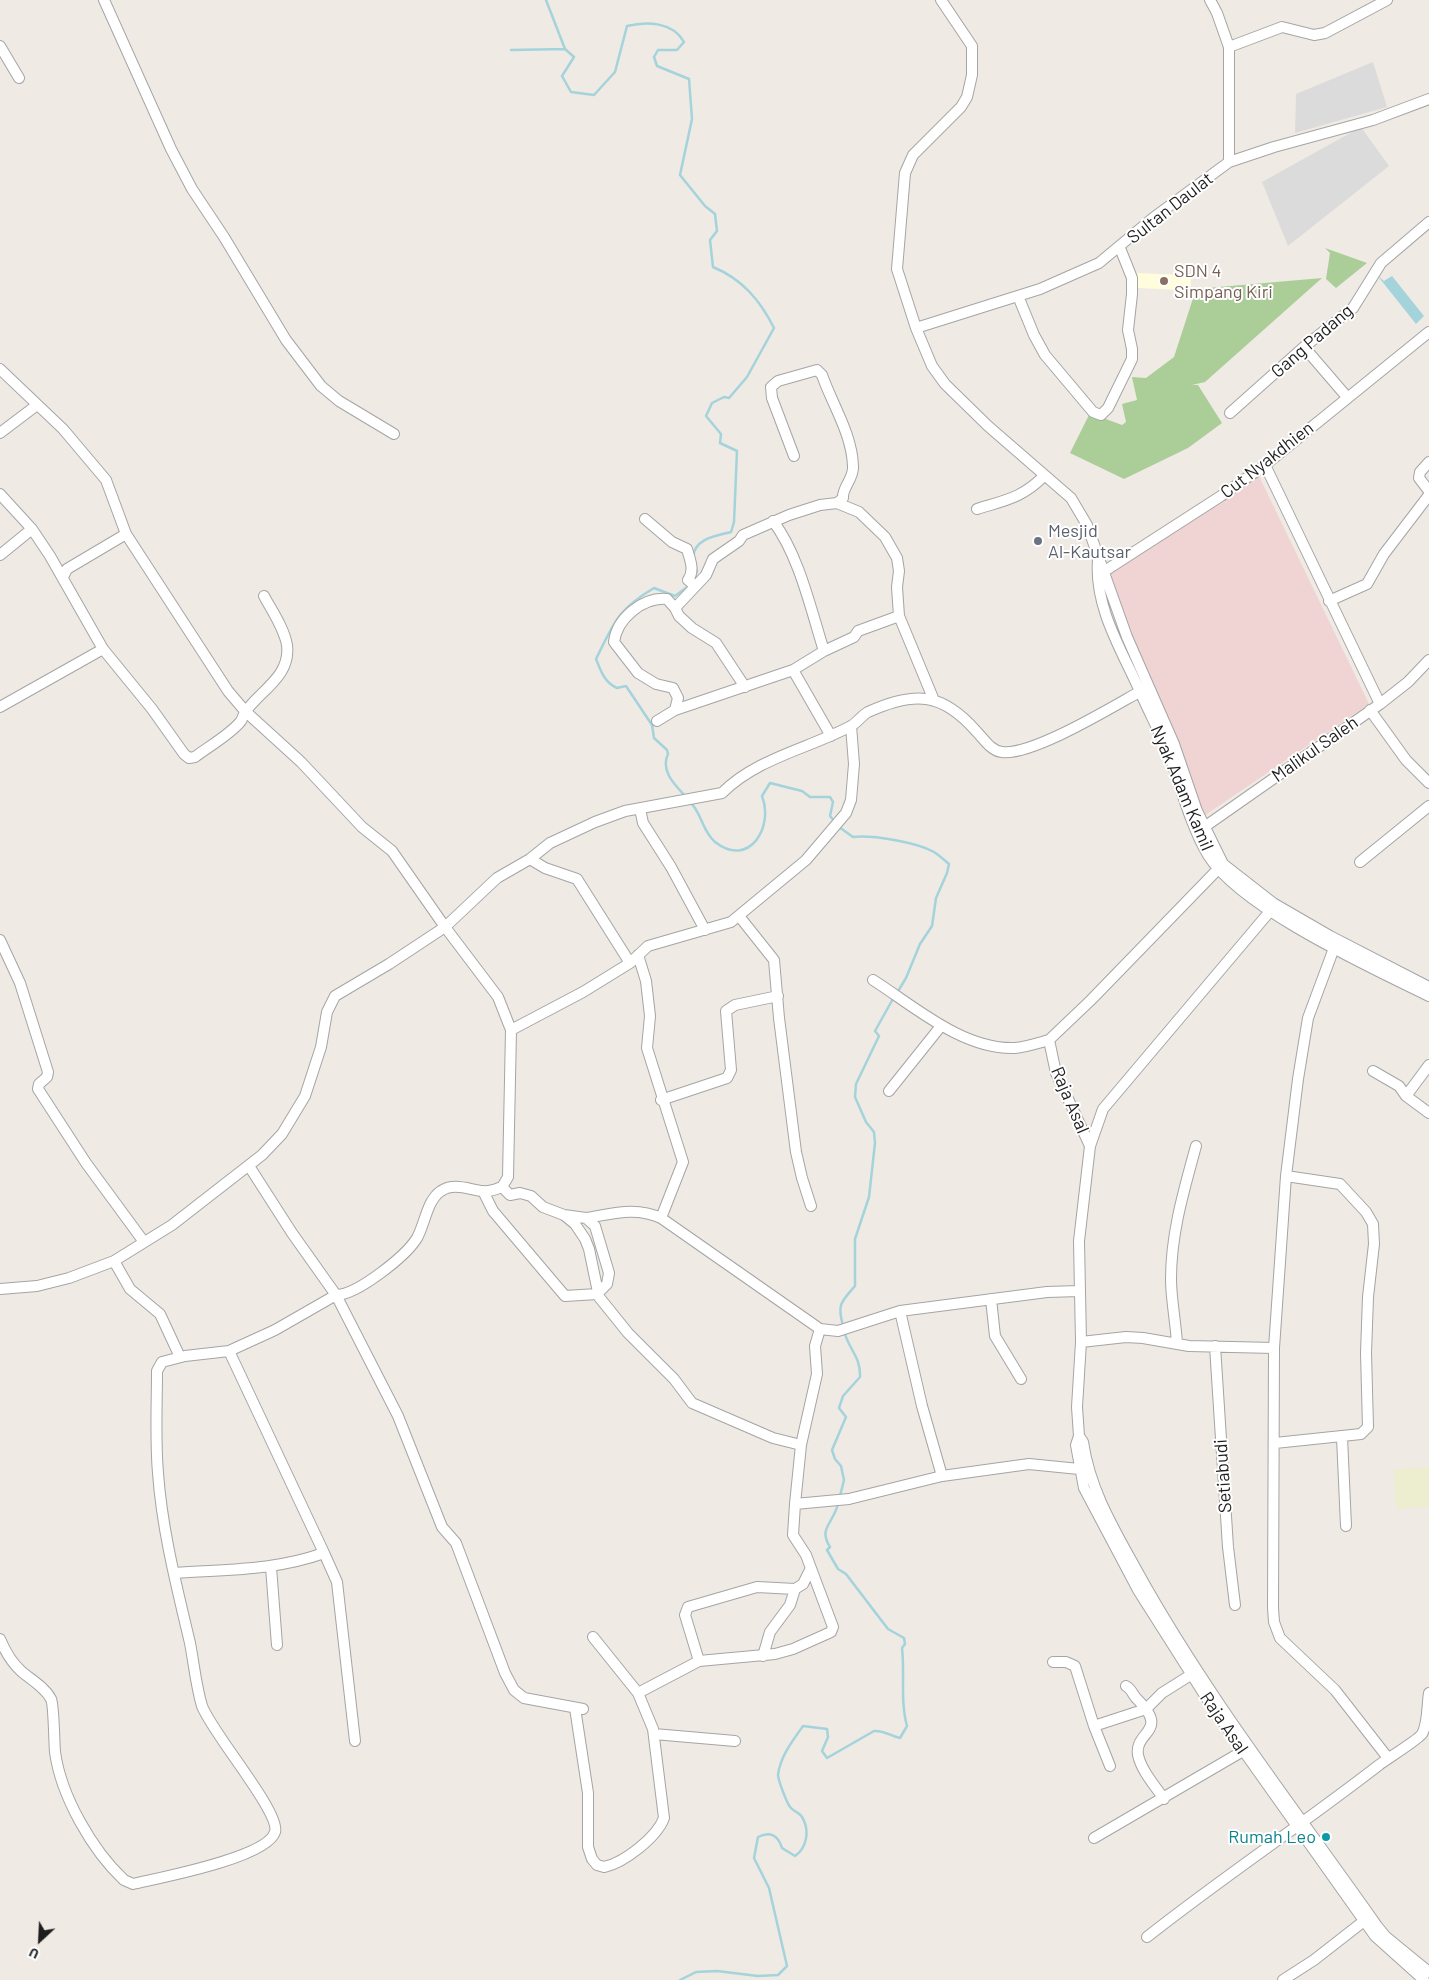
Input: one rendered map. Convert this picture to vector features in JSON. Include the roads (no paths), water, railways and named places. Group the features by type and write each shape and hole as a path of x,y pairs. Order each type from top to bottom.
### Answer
{"street":[{"path":"104,0 171,149 192,189 224,237 286,340 321,386 339,402 394,434"},
{"name":"Nyak Adam Kamil","path":"941,0 972,46 974,64 971,80 961,107 908,164 903,181 898,268 916,328 932,366 945,384 1044,476 1071,498 1088,526 1098,560 1115,640 1170,757 1201,830 1221,867 1271,910 1335,943 1429,996"},
{"path":"1210,0 1217,13 1229,47 1229,162"},
{"path":"1229,47 1282,26 1314,35 1325,34 1387,0"},
{"path":"0,46 19,78"},
{"name":"Sultan Daulat","path":"916,328 1018,296 1081,272 1098,263 1120,248 1153,218 1229,162 1292,141 1373,120 1429,99"},
{"name":"Gang Padang","path":"1230,413 1304,347 1353,308 1381,263 1429,222"},
{"path":"1018,296 1034,335 1045,355 1093,412 1100,415 1108,408 1132,359 1128,330 1132,278 1120,248"},
{"name":"Cut Nyakdhien","path":"1101,574 1222,496 1264,465 1429,332"},
{"path":"1304,347 1347,397"},
{"path":"0,369 63,429 106,480 126,534 221,680 246,711 300,762 362,827 392,851 444,927 498,996 511,1030 508,1177 502,1187 483,1191 453,1187 440,1191 432,1201 422,1228 412,1245 364,1284 346,1295 336,1295 275,1330 228,1351 180,1357 162,1362 158,1371 156,1424 158,1473 166,1535 202,1706 218,1736 268,1807 276,1825 276,1831 268,1841 234,1858 191,1872 133,1884 117,1874 84,1831 58,1770 52,1730 52,1701 48,1693 19,1669 6,1653 0,1639"},
{"path":"794,456 772,398 771,386 778,381 817,370 822,375 848,439 853,466 850,482 843,493 843,498 837,503"},
{"path":"0,433 37,405"},
{"path":"1429,462 1420,472 1419,478 1429,491"},
{"path":"1264,465 1380,704"},
{"path":"977,509 1015,498 1030,490 1044,476"},
{"path":"0,494 32,530 63,577 103,649 189,758 195,757 240,722 246,711 274,683 282,670 287,656 287,644 282,630 264,596"},
{"path":"1330,600 1368,584 1384,554 1429,495"},
{"path":"691,583 706,575 713,559 739,541 743,535 773,522 820,505 837,503 859,512 891,546 899,571 897,587 899,616 933,698"},
{"path":"644,519 672,542 687,550 692,572 691,583 675,608"},
{"path":"773,522 782,533 804,588 824,651"},
{"path":"0,555 32,530"},
{"path":"63,577 66,568 126,534"},
{"path":"1101,574 1174,744 1201,830"},
{"path":"675,710 678,698 673,688 656,684 638,674 614,642 615,632 643,602 666,599 692,628 716,643 745,688"},
{"path":"657,721 675,710 745,688 793,670 824,651 854,637 858,631 899,616"},
{"path":"0,707 103,649"},
{"name":"Malikul Saleh","path":"1201,830 1380,704 1408,682 1429,660"},
{"path":"793,670 831,736"},
{"path":"0,1289 37,1286 69,1278 114,1261 172,1225 249,1166 282,1134 298,1110 311,1080 321,1047 327,1012 335,996 389,964 444,927 497,878 530,859 550,844 613,814 722,793 733,782 758,766 831,736 859,722 866,713 899,701 933,698 954,710 993,749 1010,752 1046,741 1140,691"},
{"path":"1370,710 1406,760 1429,783"},
{"path":"511,1030 583,992 630,962 648,946 722,925 739,916 806,860 846,814 854,787 854,750 850,736 850,726"},
{"path":"1360,862 1429,806"},
{"path":"640,809 643,823 671,867 705,930"},
{"path":"530,859 545,868 578,879 630,962"},
{"path":"873,980 941,1026 994,1047 1017,1048 1049,1040 1221,867"},
{"path":"1253,893 1335,943 1429,987"},
{"path":"1090,1146 1103,1109 1271,910"},
{"path":"739,916 774,960 796,1152 811,1206"},
{"path":"0,940 20,983 48,1072 47,1077 39,1084 38,1089 91,1170 144,1242"},
{"path":"1335,943 1314,998 1306,1028 1286,1176 1274,1348 1273,1608 1277,1631 1288,1647 1335,1690 1388,1758"},
{"path":"638,956 646,981 650,1016 647,1048 661,1100 683,1165 661,1218"},
{"path":"661,1100 728,1078 731,1070 726,1011 735,1005 778,996"},
{"path":"889,1091 941,1026"},
{"name":"Raja Asal","path":"1049,1040 1056,1073 1090,1146 1079,1224 1081,1342 1077,1407 1079,1436 1076,1445 1079,1469 1087,1494 1112,1543 1243,1751 1381,1932 1429,1972"},
{"path":"1406,1096 1429,1065"},
{"path":"1373,1070 1399,1086 1406,1096 1429,1113"},
{"path":"1177,1344 1171,1280 1173,1252 1177,1213 1196,1146"},
{"path":"249,1166 292,1233 336,1295 398,1416 426,1491 442,1527 456,1543 505,1674 514,1690 524,1698 579,1709 588,1793 588,1847 592,1859 597,1865 604,1867 618,1861 652,1838 660,1828 664,1818 654,1734 638,1693 594,1637"},
{"path":"1275,1443 1362,1434 1368,1427 1366,1353 1368,1298 1374,1244 1373,1224 1366,1212 1340,1184 1286,1176"},
{"path":"502,1187 510,1195 520,1193 531,1196 543,1207 564,1215 586,1218 630,1210 650,1213 661,1218 820,1329 838,1331 900,1311 1047,1292 1079,1291"},
{"path":"483,1191 493,1211 565,1296 597,1294 607,1284 609,1273 595,1226 586,1218"},
{"path":"564,1215 575,1224 585,1238 597,1294 628,1333 674,1379 692,1403 773,1438 801,1445"},
{"path":"114,1261 130,1289 160,1314 180,1357"},
{"path":"991,1300 995,1336 1021,1379"},
{"path":"900,1311 922,1406 942,1476"},
{"path":"638,1693 699,1660 763,1656 794,1649 833,1630 806,1555 793,1535 801,1445 817,1374 815,1346 820,1329"},
{"path":"1081,1342 1144,1338 1177,1344 1274,1348"},
{"name":"Setiabudi","path":"1215,1346 1228,1547 1235,1605"},
{"path":"228,1351 337,1582 355,1741"},
{"name":"Raja Asal","path":"1079,1436 1083,1442 1095,1490 1119,1540 1195,1673 1364,1921 1381,1942 1424,1980"},
{"path":"1342,1437 1346,1526"},
{"path":"795,1504 849,1499 942,1476 1030,1464 1079,1469"},
{"path":"175,1573 271,1567 299,1562 324,1552"},
{"path":"271,1567 277,1645"},
{"path":"763,1656 770,1632 790,1605 795,1589 802,1584 810,1570"},
{"path":"699,1660 685,1615 688,1607 757,1586 795,1589"},
{"path":"1052,1662 1066,1662 1075,1666 1094,1726 1110,1766"},
{"path":"1094,1726 1146,1709 1162,1694 1195,1673"},
{"path":"1126,1686 1146,1709 1152,1725 1139,1745 1138,1756 1164,1799"},
{"path":"1147,1937 1215,1884 1299,1826 1421,1735 1429,1693"},
{"path":"654,1734 735,1741"},
{"path":"1094,1838 1164,1799 1243,1751"},
{"path":"1283,1980 1314,1960 1364,1921"}],"water":[{"path":"1377,275 1384,281 1392,276 1424,316 1416,324"}],"waterway":[{"path":"546,0 565,49"},
{"path":"511,50 565,49 574,57 562,76 571,92 594,95 615,72 627,26 635,24 659,25 673,30 684,42 677,50 658,50 654,57 657,66 689,79 692,119 680,175 705,206 715,214 717,231 710,240 713,267 741,284 763,308 774,328 747,377 729,398 724,397 712,403 706,416 721,434 720,443 737,451 734,522 731,532 702,542 693,557"},
{"path":"693,580 697,571 696,567"},
{"path":"686,797 673,783 667,772 667,750 654,738 652,725 626,686 617,688 613,686 601,672 596,659 618,618 632,603 654,588 675,596 690,585"},
{"path":"691,803 698,812 711,838 728,849 739,850 748,847 762,831 765,820 762,796 770,783 802,791 810,797 830,797 833,802 830,816 836,823"},
{"path":"839,827 853,837 883,838 926,848 949,864 936,898 932,926 920,944 906,978 897,993"},
{"path":"843,1326 840,1308 843,1300 855,1286 855,1239 869,1197 875,1143 874,1132 866,1122 855,1097 856,1084 879,1036 875,1031 894,997"},
{"path":"840,1496 844,1480 841,1466 835,1459 832,1450 846,1417 839,1408 843,1396 860,1377 859,1364 844,1331"},
{"path":"680,1980 696,1972 717,1971 758,1976 778,1975 787,1966 769,1888 754,1858 758,1837 762,1835 773,1835 782,1848 795,1856 805,1844 806,1827 801,1816 789,1805 778,1775 784,1755 803,1726 827,1729 828,1737 822,1751 827,1758 874,1731 881,1731 900,1738 907,1726 903,1697 902,1648 905,1644 904,1638 888,1629 846,1574 838,1569 827,1550 830,1547 825,1535 826,1530 838,1504"}],"place":[{"name":"SDN 4 Simpang Kiri","path":"1164,281"},
{"name":"Mesjid Al-Kautsar","path":"1038,541"},
{"name":"Rumah Leo","path":"1326,1837"}]}
